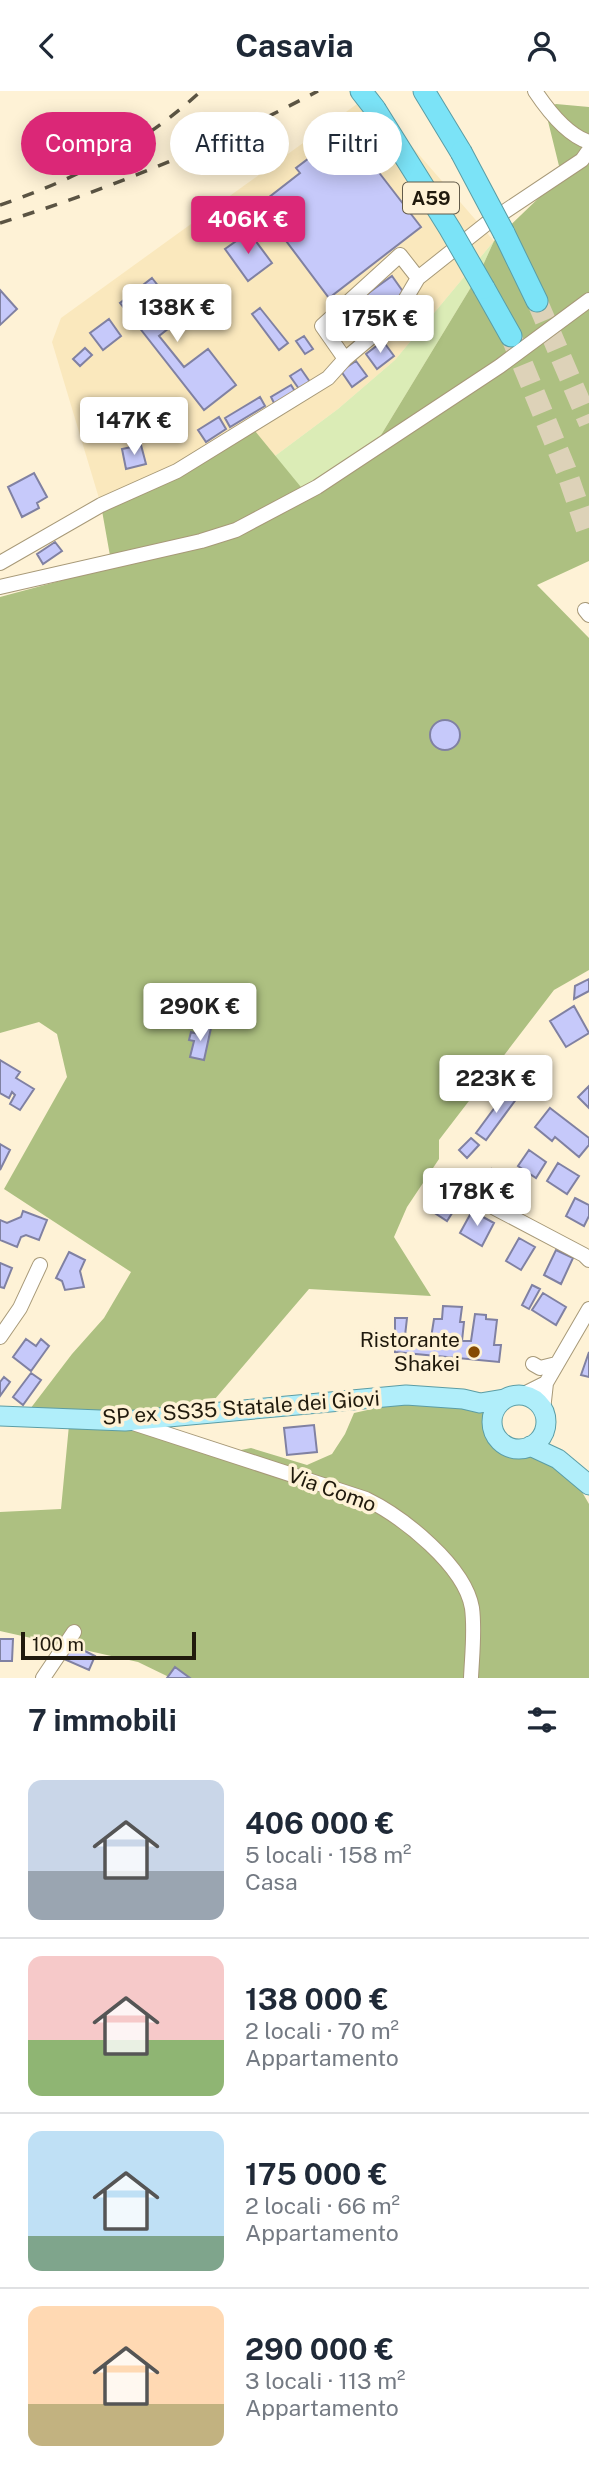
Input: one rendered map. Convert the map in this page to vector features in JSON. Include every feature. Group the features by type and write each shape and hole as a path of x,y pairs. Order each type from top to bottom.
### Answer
{"highway":[{"name":"A59","path":"361,91 375,109 511,336"},
{"name":"A59","path":"424,91 461,152 537,300"}],"main road":[{"name":"SP ex SS35 Statale dei Giovi","path":"0,1416 125,1421 406,1395 463,1399 480,1403 513,1397"},
{"path":"558,1459 538,1403 513,1397 493,1413 494,1432 505,1445 513,1448 530,1446 558,1459 589,1485"},
{"path":"480,1403 492,1423"},
{"path":"530,1446 542,1435 544,1419"}],"street":[{"path":"534,91 559,121 581,140 589,142"},
{"path":"0,563 100,505 177,471 328,378 345,359 395,317 418,278 486,223 582,160 589,150"},
{"path":"345,359 322,326 400,255 418,278"},
{"path":"0,587 201,541 236,530 317,487 500,366 589,300"},
{"path":"455,1188 589,1260"},
{"path":"0,1337 20,1308 40,1265"},
{"path":"544,1419 546,1383 589,1308"},
{"path":"533,1364 540,1368 556,1364"},
{"path":"513,1397 546,1383"},
{"name":"Via Como","path":"125,1421 366,1499 410,1525 447,1564 468,1595 472,1619 471,1678"},
{"path":"43,1678 74,1632"}],"shaded area":[{"path":"368,96 382,112 346,112"},
{"path":"402,135 494,241 395,360 338,409 275,456 250,426 101,505 52,342 61,318 259,175 289,175 289,153 303,143 303,175 402,175"}],"green space":[{"path":"556,104 589,107 589,561 537,585 589,638 589,970 554,990 439,1140 439,1159 407,1207 394,1237 431,1296 309,1289 203,1413 128,1420 226,1453 251,1448 307,1465 332,1454 354,1413 427,1402 483,1412 497,1445 511,1454 530,1452 557,1468 578,1485 589,1504 589,1678 171,1678 138,1662 0,1631 0,1512 61,1509 69,1425 27,1413 72,1354 104,1318 131,1272 4,1189 67,1077 57,1034 39,1022 0,1033 0,597 112,567 101,505 251,426 305,492 378,440 479,274 494,241 561,174 545,109"},
{"path":"494,241 479,274 378,440 305,493 275,456 338,409 395,360"}],"building":[{"path":"303,163 303,175 381,175 421,227 329,298 259,205 300,173 296,168"},
{"path":"249,232 272,263 248,281 225,249"},
{"path":"392,276 404,293 368,319 356,302"},
{"path":"152,278 183,317 159,336 184,367 208,349 236,385 204,410 120,303"},
{"path":"0,290 17,309 0,325"},
{"path":"357,304 368,319 344,337 333,322"},
{"path":"260,308 288,343 279,350 252,314"},
{"path":"377,312 381,318 361,332 357,327"},
{"path":"109,319 121,336 103,350 90,333"},
{"path":"304,336 313,349 305,354 296,341"},
{"path":"383,341 394,356 377,369 366,354"},
{"path":"85,348 92,355 80,366 73,359"},
{"path":"356,361 367,376 352,387 341,371"},
{"path":"301,369 310,382 299,389 290,376"},
{"path":"291,385 296,393 275,405 271,397"},
{"path":"260,397 265,406 230,427 225,418"},
{"path":"219,417 226,429 206,442 198,430"},
{"path":"141,445 146,464 126,469 122,449"},
{"path":"34,473 47,497 37,503 39,508 22,517 8,487"},
{"path":"55,542 62,551 43,564 37,554"},
{"path":"445,720 456,724 460,735 456,746 445,750 434,746 430,735 434,724"},
{"path":"589,979 589,991 574,999 575,986"},
{"path":"574,1006 589,1033 566,1047 550,1021"},
{"path":"200,1026 211,1028 204,1060 190,1057 194,1041 189,1040 191,1032 198,1034"},
{"path":"0,1060 20,1072 16,1078 34,1089 20,1110 10,1104 15,1095 12,1092 9,1098 0,1093"},
{"path":"518,1072 530,1081 520,1094 508,1084"},
{"path":"589,1086 589,1108 578,1097"},
{"path":"507,1091 517,1098 486,1140 476,1133"},
{"path":"550,1108 589,1138 589,1145 579,1157 555,1137 552,1141 535,1127"},
{"path":"471,1138 479,1145 467,1158 459,1150"},
{"path":"0,1144 10,1150 0,1170"},
{"path":"529,1150 546,1162 536,1178 518,1166"},
{"path":"558,1163 579,1176 567,1194 547,1181"},
{"path":"492,1169 516,1183 505,1203 481,1189"},
{"path":"443,1188 461,1199 447,1221 430,1210"},
{"path":"575,1198 589,1205 589,1216 584,1226 566,1216"},
{"path":"23,1211 47,1220 39,1240 26,1235 21,1237 17,1247 0,1240 0,1220 7,1223 21,1217"},
{"path":"472,1211 494,1223 482,1246 460,1233"},
{"path":"519,1238 535,1247 521,1270 506,1261"},
{"path":"556,1250 573,1258 561,1284 544,1275"},
{"path":"69,1252 85,1260 80,1271 84,1287 65,1290 62,1281 56,1278"},
{"path":"0,1263 12,1268 4,1288 0,1287"},
{"path":"532,1285 540,1289 529,1309 522,1305"},
{"path":"543,1293 566,1307 556,1325 532,1310"},
{"path":"443,1306 462,1307 462,1341 471,1341 475,1314 497,1320 494,1345 501,1345 499,1362 395,1352 395,1318 407,1318 405,1336 431,1338 434,1319 442,1319"},
{"path":"26,1339 36,1346 41,1339 49,1346 31,1371 13,1357"},
{"path":"589,1352 589,1377 581,1375"},
{"path":"31,1373 41,1380 23,1405 13,1397"},
{"path":"4,1377 10,1382 0,1396 0,1382"},
{"path":"314,1425 317,1452 287,1455 284,1428"},
{"path":"0,1639 13,1639 12,1661 0,1661"},
{"path":"71,1644 95,1656 89,1670 64,1659"},
{"path":"175,1667 190,1678 167,1678"}],"tunnel":[{"path":"537,301 589,423"},
{"path":"511,336 566,470 589,537"}],"railway":[{"path":"0,205 55,184 107,159 156,128 201,91"},
{"path":"0,223 82,196 162,165 241,130 318,91"}],"place":[{"name":"Ristorante Shakei","path":"474,1352"}]}
